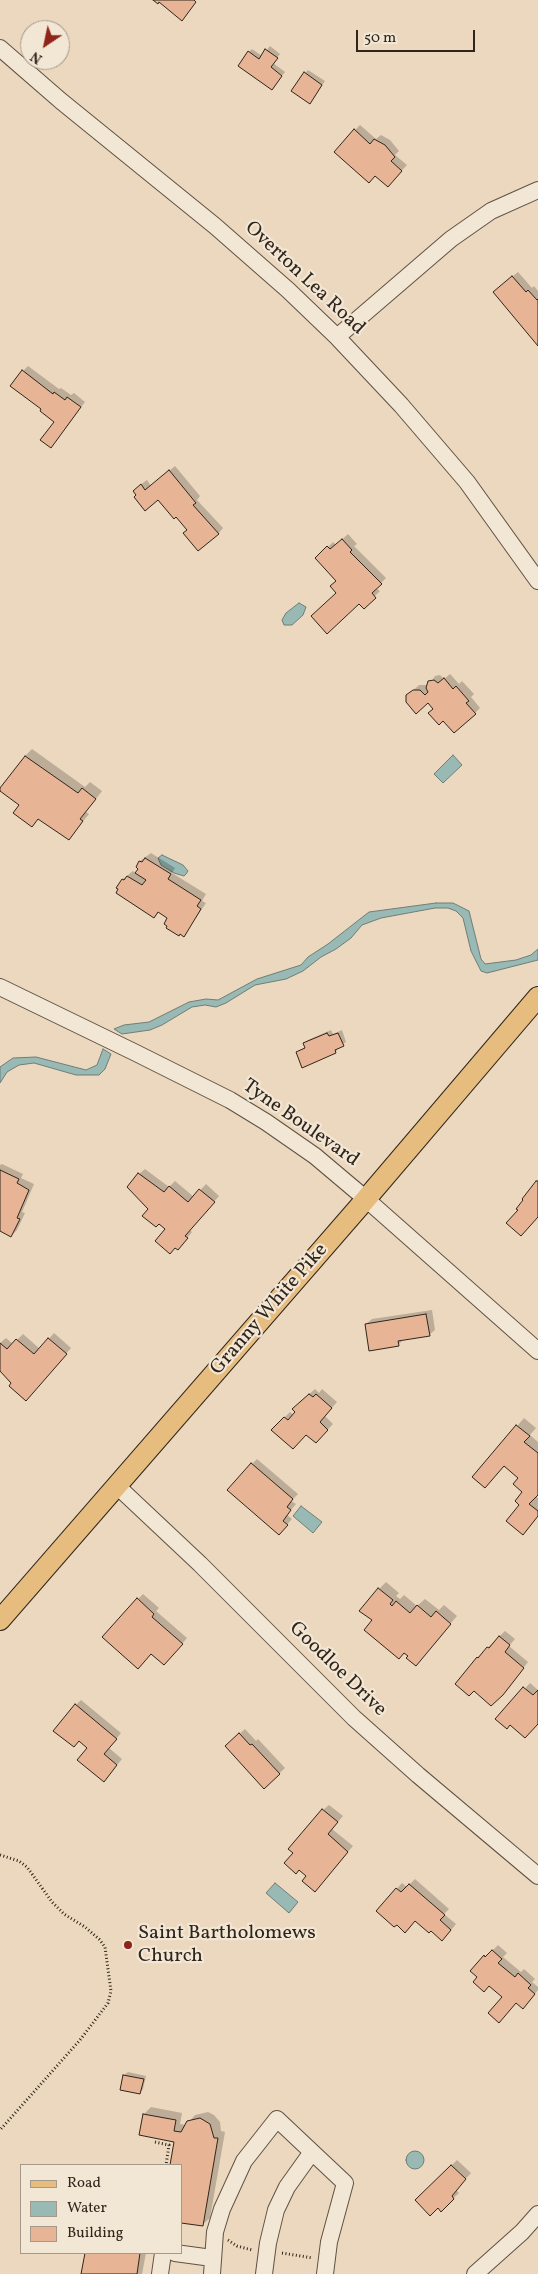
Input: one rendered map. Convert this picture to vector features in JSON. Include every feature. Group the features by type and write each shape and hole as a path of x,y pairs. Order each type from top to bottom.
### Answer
{"main road":[{"name":"Granny White Pike","path":"0,1620 116,1484 366,1199 538,997"}],"street":[{"name":"Overton Lea Road","path":"0,48 61,101 215,226 288,290 337,338 401,405 467,482 538,581"},
{"path":"337,338 451,239 491,212 538,190"},
{"name":"Tyne Boulevard","path":"0,987 246,1109 315,1156 538,1351"},
{"name":"Goodloe Drive","path":"116,1484 200,1564 354,1718 418,1775 538,1876"},
{"path":"178,2254 212,2266 215,2232 222,2210 244,2161 276,2119 345,2183 336,2214 326,2267"},
{"path":"264,2274 272,2224 280,2202 292,2178 312,2152"},
{"path":"475,2274 522,2232 538,2214"},
{"path":"160,2274 163,2254"}],"path":[{"path":"0,1855 19,1861 27,1867 52,1902 64,1914 85,1927 99,1939 105,1947 111,1991 108,2003 80,2040 0,2130"},
{"path":"155,2142 169,2145 166,2164"},
{"path":"215,2232 237,2246 248,2247 258,2253 266,2253 326,2267"}],"water":[{"path":"299,603 306,607 303,615 292,625 284,625 282,620 286,613"},
{"path":"453,755 462,765 443,783 434,774"},
{"path":"162,855 183,865 188,871 186,874 184,876 174,873 161,865 158,858"},
{"path":"436,903 453,903 469,911 481,959 485,964 516,960 531,955 538,949 538,960 487,973 481,971 471,951 463,918 456,911 448,908 435,908 381,918 362,925 351,938 303,971 286,979 255,985 216,1007 205,1005 192,1007 150,1030 122,1034 114,1029 124,1025 149,1022 189,1002 206,999 218,1000 257,979 301,965 308,957 369,912"},
{"path":"103,1049 111,1054 105,1069 99,1075 76,1075 34,1063 19,1065 7,1072 0,1083 0,1067 13,1058 36,1057 86,1070 97,1065"},
{"path":"301,1506 322,1522 313,1533 293,1516"},
{"path":"275,1883 298,1902 289,1913 266,1893"},
{"path":"415,2151 421,2154 424,2160 421,2166 415,2169 409,2166 406,2160 409,2154"}],"building":[{"path":"153,0 194,0 196,2 182,21 159,2 158,4"},
{"path":"265,49 278,58 271,67 282,76 272,90 238,66 248,51 259,59"},
{"path":"304,72 322,85 310,104 291,91"},
{"path":"354,129 370,144 374,139 385,145 395,157 391,161 402,171 388,187 375,176 369,183 334,152"},
{"path":"512,276 526,292 528,290 538,299 538,346 493,292"},
{"path":"22,370 53,394 54,392 65,400 67,397 81,407 51,448 40,440 54,422 40,411 41,409 10,386"},
{"path":"169,470 196,503 193,505 219,534 198,551 183,533 187,530 176,517 174,519 158,500 145,511 134,497 136,495 133,491 141,484 145,490"},
{"path":"342,539 352,550 350,552 382,584 372,593 376,598 364,609 359,604 327,634 311,616 336,593 330,586 336,581 315,558 327,546 330,549"},
{"path":"444,678 453,689 456,686 469,701 466,703 476,714 454,733 443,721 439,725 428,713 433,709 428,703 416,714 406,702 406,695 413,690 420,690 425,695 428,692 426,688 428,681 434,680 438,683"},
{"path":"25,756 78,793 82,788 96,799 80,819 83,821 69,840 38,819 32,827 13,813 19,805 0,791 0,788"},
{"path":"145,858 171,874 168,879 201,900 197,906 201,909 184,937 166,928 167,926 164,924 167,918 158,912 154,918 116,893 118,889 116,888 122,879 124,880 127,876 142,885 146,880 135,873 138,869 136,867 139,861 142,862"},
{"path":"327,1033 329,1036 338,1033 344,1046 335,1050 336,1053 302,1068 296,1052 305,1048 303,1043"},
{"path":"0,1170 19,1179 17,1183 29,1190 17,1218 20,1219 11,1237 0,1231"},
{"path":"138,1173 164,1192 169,1186 188,1202 199,1189 215,1202 185,1236 188,1238 178,1250 175,1248 170,1254 155,1241 165,1229 159,1224 156,1227 142,1216 148,1209 127,1187"},
{"path":"538,1181 538,1217 521,1236 506,1223 518,1210 516,1209 522,1199"},
{"path":"426,1314 430,1336 398,1341 399,1346 369,1351 365,1324"},
{"path":"48,1338 67,1354 26,1401 9,1386 11,1383 0,1371 0,1343 7,1349 16,1339 34,1354"},
{"path":"309,1394 313,1397 316,1394 332,1408 320,1422 328,1430 316,1443 306,1435 293,1449 271,1430 284,1417 288,1420 295,1412 292,1409"},
{"path":"516,1425 530,1436 524,1442 538,1453 538,1495 529,1504 538,1511 538,1516 523,1535 506,1521 519,1505 515,1501 522,1492 513,1484 518,1478 504,1466 485,1488 472,1477"},
{"path":"251,1463 293,1499 287,1507 291,1510 283,1521 288,1525 279,1535 227,1490"},
{"path":"378,1588 393,1600 390,1604 392,1606 396,1601 410,1613 417,1605 431,1617 436,1611 451,1624 416,1666 406,1658 408,1656 404,1653 399,1659 364,1630 372,1620 359,1611"},
{"path":"137,1598 154,1614 152,1617 183,1644 164,1665 151,1654 138,1669 102,1637"},
{"path":"499,1636 510,1645 505,1652 524,1668 503,1695 491,1706 474,1691 469,1696 455,1684 477,1657 487,1647 489,1648"},
{"path":"523,1687 533,1695 538,1690 538,1724 525,1738 510,1725 507,1729 495,1719"},
{"path":"75,1704 117,1739 104,1754 117,1765 104,1782 77,1760 87,1748 79,1741 74,1747 53,1731"},
{"path":"239,1733 280,1774 264,1789 225,1746"},
{"path":"322,1809 338,1822 328,1834 348,1852 315,1892 302,1881 306,1876 299,1870 296,1874 284,1863 293,1853 288,1849"},
{"path":"409,1884 445,1915 440,1920 451,1930 442,1941 415,1921 405,1933 397,1925 394,1927 376,1911 396,1888 401,1892"},
{"path":"492,1950 502,1959 498,1963 515,1977 518,1973 531,1985 528,1988 535,1994 523,2009 516,2003 499,2023 488,2013 502,1997 489,1986 484,1992 473,1982 477,1977 470,1971 484,1955 485,1957"},
{"path":"123,2075 144,2079 140,2094 120,2090"},
{"path":"143,2114 176,2120 174,2131 181,2132 187,2121 200,2118 210,2124 214,2138 218,2138 203,2226 182,2223 182,2164 170,2164 174,2142 139,2135"},
{"path":"451,2165 466,2179 452,2196 454,2199 441,2212 438,2208 430,2216 415,2200"},
{"path":"85,2254 140,2254 137,2274 81,2274"}],"place":[{"name":"Saint Bartholomews Church","path":"128,1945"}]}
